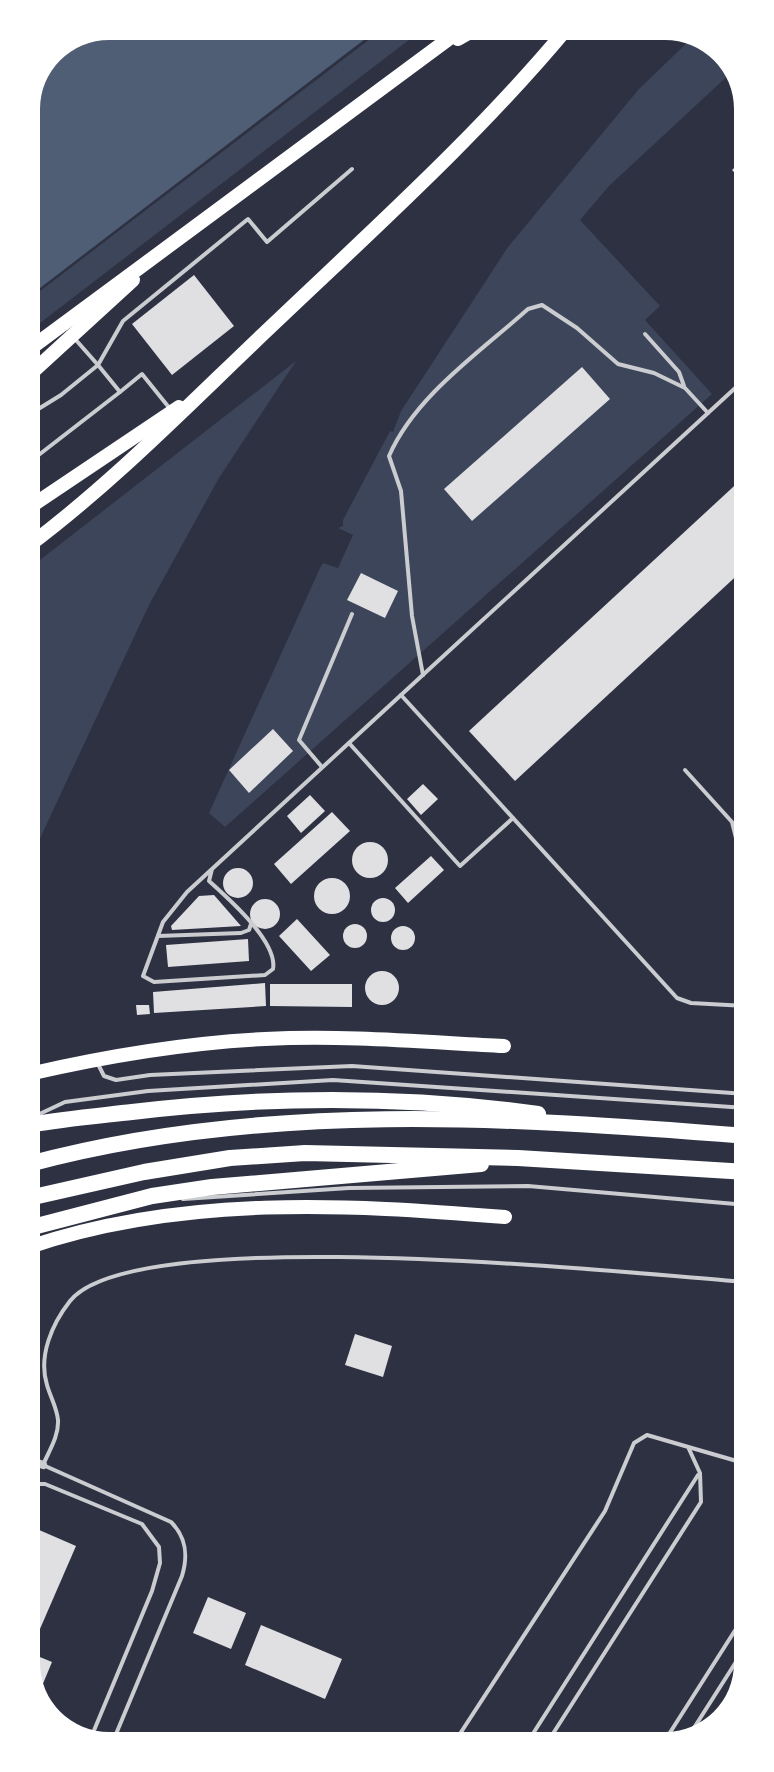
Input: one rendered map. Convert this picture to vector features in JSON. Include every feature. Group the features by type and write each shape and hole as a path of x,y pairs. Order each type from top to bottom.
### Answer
{"highway":[{"path":"40,1124 225,1101 315,1098 459,1103 627,1126 734,1135"},
{"path":"40,1162 117,1145 258,1125 417,1120 627,1126"},
{"path":"40,1195 112,1178 244,1157 305,1153 518,1158 734,1171"},
{"path":"40,1225 152,1196 301,1177 446,1170 518,1158"}],"main road":[{"path":"40,341 446,40"},
{"path":"396,76 457,40"},
{"path":"527,76 546,40"},
{"path":"40,536 160,437 206,388 467,140 557,40"},
{"path":"40,365 213,210"},
{"path":"40,500 206,388"},
{"path":"40,1071 96,1058 264,1039 333,1038 504,1046"},
{"path":"40,1244 143,1221 285,1205 394,1208 505,1217"}],"lane":[{"path":"40,407 98,365 123,321 248,219 267,242 352,169"},
{"path":"423,675 412,616 401,491 389,462 408,421 535,306 549,309 577,328 618,364 654,373 685,388 708,413"},
{"path":"645,334 679,372 685,388"},
{"path":"72,335 120,392"},
{"path":"40,454 142,374 172,412"},
{"path":"212,869 209,881 251,924 273,953 273,969 265,975 154,982 143,976 163,922 187,892 322,767 734,389"},
{"path":"322,767 299,740 352,614"},
{"path":"401,695 677,998 691,1003 734,1005"},
{"path":"349,743 460,866 514,817"},
{"path":"685,770 732,822 734,830"},
{"path":"158,936 241,933 249,930 251,924"},
{"path":"96,1058 104,1076 116,1080 150,1075 352,1066 734,1093"},
{"path":"40,1114 65,1102 148,1091 333,1080 734,1107"},
{"path":"152,1196 189,1200 349,1188 528,1186 734,1204"},
{"path":"117,1732 186,1563 183,1537 171,1522 43,1465 57,1433 58,1421 44,1376 45,1351 72,1299 85,1287 104,1277 182,1264 317,1255 387,1256 734,1281"},
{"path":"461,1732 605,1511 634,1443 647,1435 734,1460"},
{"path":"554,1732 701,1502 700,1473 688,1447"},
{"path":"534,1732 700,1473"},
{"path":"40,1484 142,1524 159,1547 160,1563 152,1591 94,1730"},
{"path":"671,1731 734,1632"},
{"path":"696,1724 734,1665"}],"shaded area":[{"path":"109,40 364,40 40,288 40,105 45,83 60,60 83,45"},
{"path":"369,40 409,40 40,323 40,291"},
{"path":"686,44 714,60 725,78 609,186 580,220 660,306 645,320 712,394 225,827 209,813 320,568 323,563 338,568 353,535 338,528 343,526 343,520 390,431 393,432 401,411 508,247 639,89"},
{"path":"296,361 219,478 149,605 40,838 40,560"}],"building":[{"path":"194,275 234,326 172,375 132,324"},
{"path":"582,367 610,399 472,521 444,489"},
{"path":"734,486 734,578 515,781 469,731"},
{"path":"361,573 398,591 385,618 347,600"},
{"path":"273,729 293,751 249,793 229,770"},
{"path":"423,784 438,799 421,815 407,799"},
{"path":"310,795 325,811 301,833 287,816"},
{"path":"332,812 350,831 291,884 274,864"},
{"path":"370,842 383,847 388,860 383,873 370,878 357,873 352,860 357,847"},
{"path":"431,856 444,870 408,903 395,888"},
{"path":"238,868 244,869 252,877 252,889 244,897 238,898 232,897 224,889 223,883 224,877 232,869"},
{"path":"332,878 345,883 350,896 345,909 332,914 319,909 314,896 319,883"},
{"path":"214,895 241,926 172,930 171,926 199,896"},
{"path":"383,898 391,902 395,910 391,918 383,922 375,918 371,910 375,902"},
{"path":"265,899 271,900 279,908 279,920 271,928 265,929 259,928 251,920 250,914 251,908 259,900"},
{"path":"297,919 330,955 311,971 279,936"},
{"path":"355,924 363,928 367,936 363,944 355,948 347,944 343,936 347,928"},
{"path":"403,926 412,929 415,938 412,947 403,950 394,947 391,938 394,929"},
{"path":"248,939 249,961 168,967 166,945"},
{"path":"382,971 394,976 399,988 394,1000 382,1005 370,1000 365,988 370,976"},
{"path":"265,983 266,1006 154,1013 153,992"},
{"path":"270,984 352,984 352,1007 270,1006"},
{"path":"136,1005 149,1005 150,1014 137,1015"},
{"path":"355,1334 392,1346 383,1377 345,1365"},
{"path":"40,1530 76,1546 40,1629"},
{"path":"208,1597 246,1613 231,1649 193,1633"},
{"path":"261,1625 342,1659 325,1699 245,1665"},
{"path":"40,1657 52,1662 43,1683"}]}
